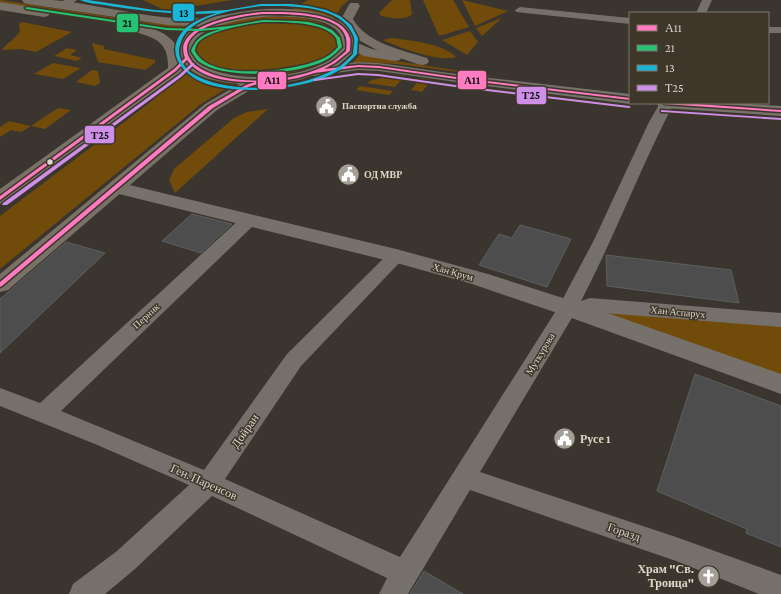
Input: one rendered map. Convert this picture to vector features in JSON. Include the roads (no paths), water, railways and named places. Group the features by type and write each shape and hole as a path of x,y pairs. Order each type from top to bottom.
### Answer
{"main road":[{"path":"28,0 68,3 168,21 200,22 262,13 306,14 330,21 339,26 347,33 350,44 348,51 341,58 330,66 314,72"},
{"path":"262,13 294,0"},
{"path":"339,26 340,16 358,3"},
{"path":"358,3 347,19 352,28 359,35 393,51 422,62"},
{"path":"0,6 171,32 189,40"},
{"path":"227,19 204,28 189,40 185,52 187,58 194,66 223,77 264,81 290,78 335,68 358,66 379,67 463,79 629,99"},
{"path":"133,27 154,33 169,42 173,47 175,56 175,70"},
{"path":"350,44 369,53 422,62 499,71 592,87 629,91"},
{"path":"0,198 175,70 187,58"},
{"path":"0,285 212,107 247,86 264,81"},
{"path":"769,102 781,102"},
{"path":"681,104 781,111"},
{"name":"Хан Крум","path":"117,188 396,256 480,280 573,309 781,384"}],"street":[{"path":"702,12 707,0"},
{"path":"520,10 629,21"},
{"path":"769,30 781,30"},
{"name":"Муткурова","path":"393,594 573,309 587,273 645,150 655,124 666,104"},
{"name":"Перник","path":"44,413 249,220"},
{"name":"Дойран","path":"83,594 126,560 209,483 294,360 396,256"},
{"name":"Хан Аспарух","path":"573,309 590,305 781,320"},
{"name":"Ген. Паренсов","path":"0,397 44,413 209,483 406,573"},
{"name":"Горазд","path":"465,478 676,549 781,588"}],"place":[{"name":"Паспортна служба","path":"326,106"},
{"name":"ОД МВР","path":"349,174"},
{"name":"Русе 1","path":"564,439"},
{"name":"Храм \"Св. Троица\"","path":"709,576"}]}
